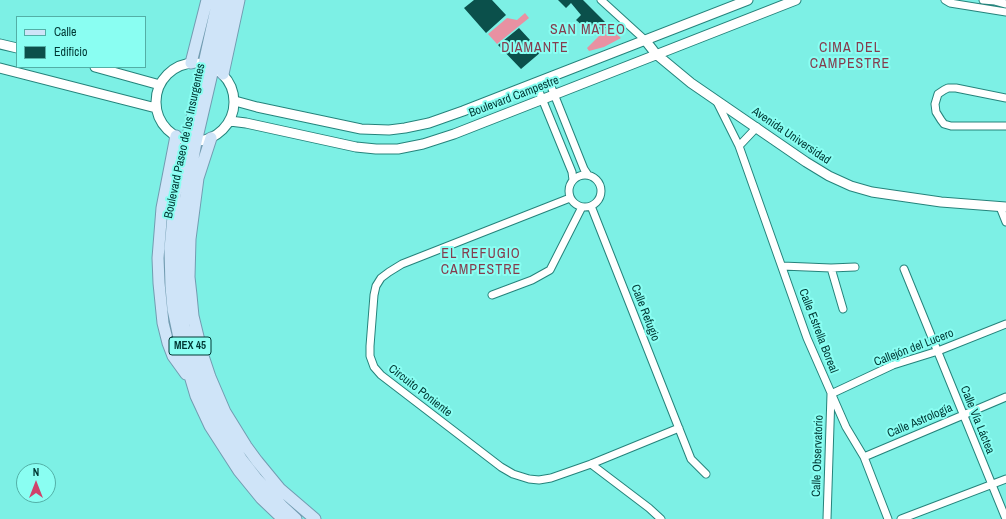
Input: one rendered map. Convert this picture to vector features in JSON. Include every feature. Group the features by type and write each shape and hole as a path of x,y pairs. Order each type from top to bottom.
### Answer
{"main road":[{"path":"191,63 207,0"},
{"name":"Boulevard Paseo de los Insurgentes","path":"218,0 208,65 191,141 186,193 179,241 179,286 184,326 210,403 230,442 256,478 296,519"},
{"name":"Boulevard Paseo de los Insurgentes","path":"208,65 229,0"},
{"path":"223,74 239,0"},
{"path":"176,136 162,208 158,258 160,304 168,343 180,367 190,379"},
{"path":"211,138 198,178 190,239 190,283 193,316 190,343 210,377 225,412 257,461 280,489 315,519"},
{"path":"168,343 172,347 190,343"},
{"name":"Boulevard Paseo de los Insurgentes","path":"190,343 190,379 202,411 228,456 257,494 283,519"}],"street":[{"name":"Avenida Universidad","path":"601,0 645,40 656,54 691,83 829,176 851,186 872,192 941,202 1003,207"},
{"name":"Boulevard Campestre","path":"235,101 253,107 351,127 375,130 389,130 429,123 536,84 748,0"},
{"name":"Boulevard Campestre","path":"230,121 246,123 356,147 398,149 422,144 454,134 796,0"},
{"path":"945,0 950,3 1006,12"},
{"path":"983,0 1006,4"},
{"path":"0,44 16,48"},
{"path":"191,63 208,65 223,74 232,89 235,101 230,121 222,131 211,138 191,141 176,136 163,124 156,108 156,96 160,85 167,74 178,66 191,63"},
{"path":"0,68 156,108"},
{"path":"99,68 160,85"},
{"path":"548,79 584,169 588,175"},
{"path":"536,84 572,172 573,180 569,188 570,198 577,205 582,207 591,206 597,203 602,192 601,186 594,177 588,175 580,176 573,180"},
{"path":"1006,98 956,88 948,88 938,94 935,104 936,112 944,124 952,126 1006,126"},
{"name":"Calle Estrella Boreal","path":"716,100 739,146 807,338 846,427 864,457 888,519"},
{"path":"739,146 757,127"},
{"name":"Circuito Poniente","path":"570,198 402,264 382,278 376,286 371,326 370,356 374,367 381,375 501,468 529,479 539,480 552,478 591,464 679,428"},
{"name":"Calle Refugio","path":"591,206 691,459 706,474"},
{"path":"492,295 532,280 550,270 555,263 582,207"},
{"path":"1003,207 1006,222"},
{"path":"782,266 831,268 855,267"},
{"path":"831,268 843,309"},
{"name":"Calle Vía Láctea","path":"904,269 1005,515"},
{"name":"Callejón del Lucero","path":"831,394 894,365 938,351 1006,324"},
{"name":"Calle Observatorio","path":"827,519 831,394"},
{"name":"Calle Astrología","path":"864,457 1006,397"},
{"path":"591,464 649,508 661,519"},
{"path":"901,519 1006,479"}],"shaded area":[{"path":"525,13 529,18 497,44 488,34 507,18 517,20"},
{"path":"608,27 621,38 604,47 589,51 587,48"}],"building":[{"path":"474,0 492,0 506,15 486,33 464,8"},
{"path":"558,0 583,0 608,25 600,34 587,21 583,26 576,20 581,15 571,3 566,8"},
{"path":"519,28 541,52 521,69 498,45"}],"district":[{"name":"SAN MATEO","path":"588,30"},
{"name":"DIAMANTE","path":"535,48"},
{"name":"CIMA DEL CAMPESTRE","path":"850,56"},
{"name":"EL REFUGIO CAMPESTRE","path":"481,262"}]}
